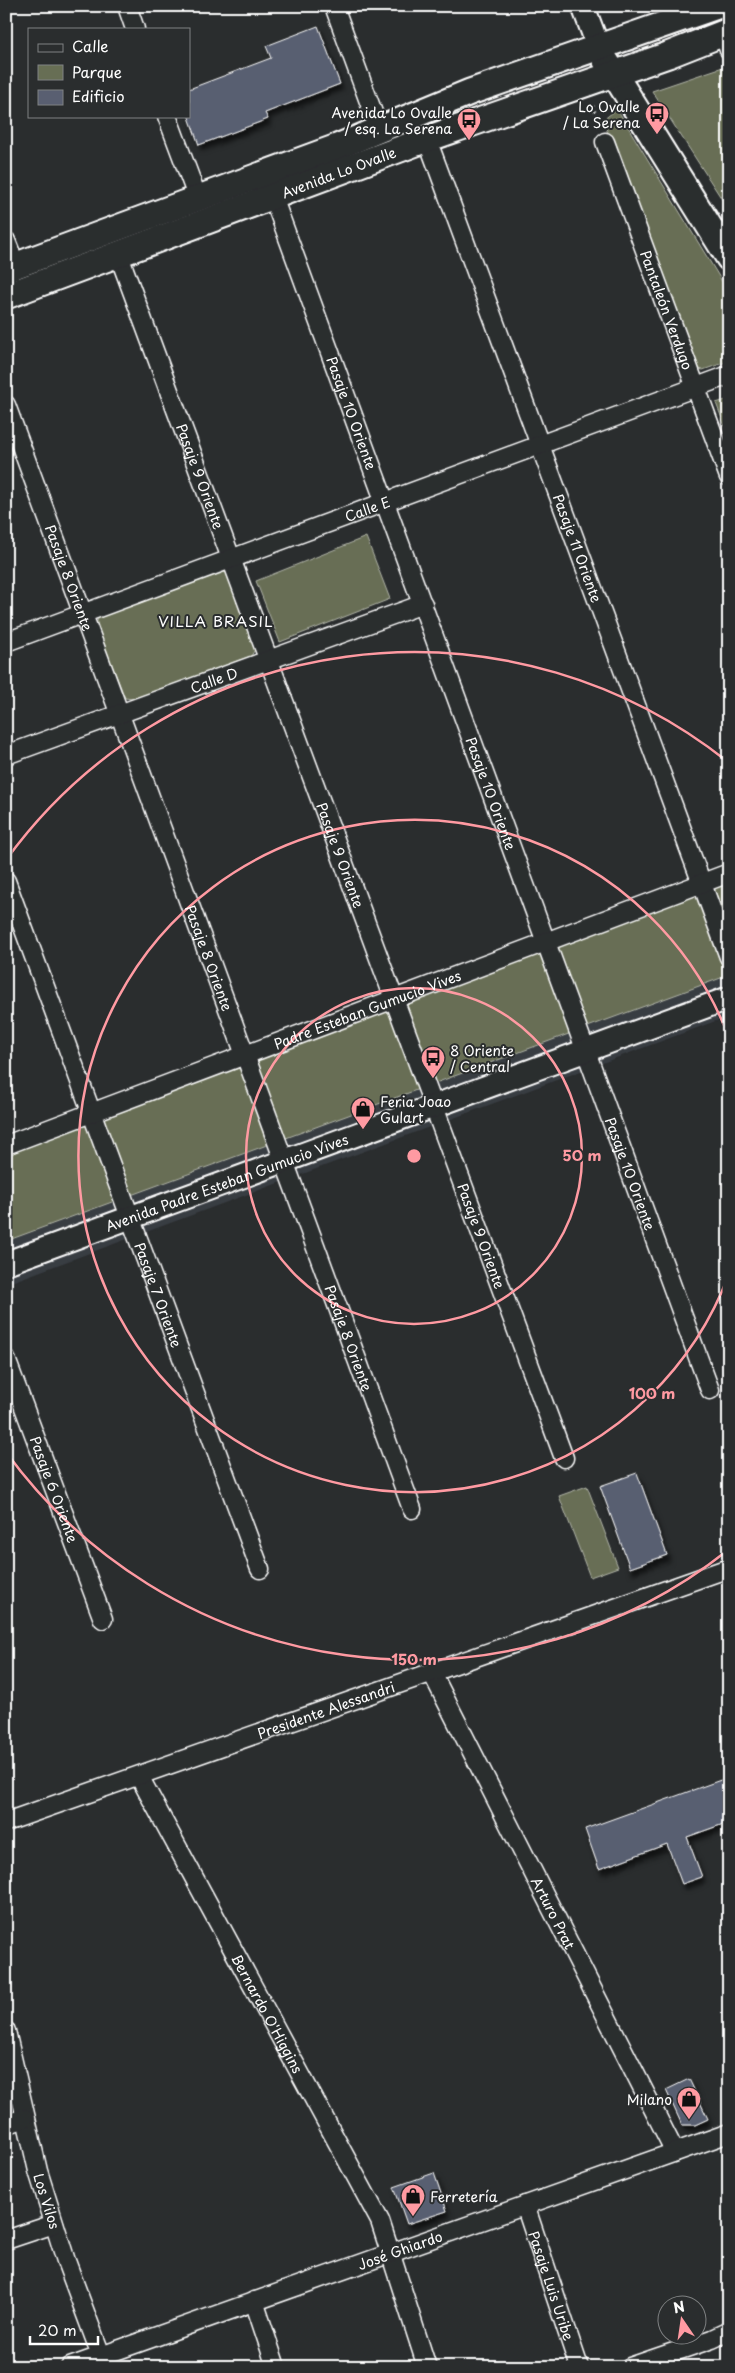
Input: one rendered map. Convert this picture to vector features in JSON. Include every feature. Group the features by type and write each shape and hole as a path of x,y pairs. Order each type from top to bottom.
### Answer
{"main road":[{"name":"Avenida Lo Ovalle","path":"11,267 337,147 470,92 717,6"},
{"name":"Avenida Lo Ovalle","path":"6,296 426,139 727,38"},
{"path":"598,46 613,75 729,258"}],"street":[{"path":"127,6 135,28"},
{"path":"334,6 379,129"},
{"path":"583,6 598,46"},
{"path":"168,118 198,199"},
{"name":"Pasaje 11 Oriente","path":"426,139 729,957"},
{"name":"Pantaleón Verdugo","path":"605,142 729,477"},
{"name":"Pasaje 10 Oriente","path":"273,197 710,1390"},
{"path":"6,241 11,267"},
{"name":"Pasaje 9 Oriente","path":"118,253 432,1106 564,1458"},
{"name":"Calle E","path":"6,642 729,375"},
{"name":"Pasaje 8 Oriente","path":"6,405 412,1509"},
{"name":"Calle D","path":"6,755 423,604"},
{"name":"Padre Esteban Gumucio Vives","path":"6,1145 729,873"},
{"name":"Pasaje 7 Oriente","path":"6,881 260,1569"},
{"name":"Avenida Padre Esteban Gumucio Vives","path":"6,1263 729,998"},
{"name":"Pasaje 6 Oriente","path":"6,1359 103,1619"},
{"name":"Presidente Alessandri","path":"6,1822 729,1568"},
{"name":"Arturo Prat","path":"432,1673 675,2152"},
{"name":"Bernardo O'Higgins","path":"139,1776 380,2221 426,2367"},
{"name":"Los Vilos","path":"6,2031 24,2118 54,2224 104,2361"},
{"path":"6,2125 24,2118"},
{"name":"José Ghiardo","path":"70,2367 104,2361 254,2301 729,2133"},
{"name":"Pasaje Luis Uribe","path":"525,2205 579,2367"},
{"path":"6,2240 54,2224"},
{"path":"254,2301 276,2367"},
{"path":"630,2367 712,2339 729,2331"}],"shaded area":[{"name":"Feria Joao Gulart","path":"729,975 729,1016 6,1284 6,1241"}],"green space":[{"path":"723,67 729,84 729,210 652,91"},
{"path":"617,109 729,293 729,361 703,370 696,368 603,120"},
{"path":"729,399 729,437 716,403"},
{"path":"366,537 390,599 280,642 256,581"},
{"path":"218,568 228,574 256,648 251,656 133,699 125,698 96,625 99,615"},
{"path":"729,881 729,975 6,1241 6,1150"},
{"path":"587,1486 618,1567 590,1577 559,1496"}],"building":[{"path":"318,26 340,84 265,113 268,119 199,145 189,118 190,89 271,58 266,46"},
{"path":"637,1473 667,1555 630,1568 600,1486"},
{"path":"729,1777 729,1822 687,1837 702,1877 682,1884 667,1844 599,1869 585,1829"},
{"path":"689,2079 708,2119 695,2125 682,2125 666,2090"},
{"path":"434,2173 447,2211 407,2224 394,2187"}],"place":[{"name":"Lo Ovalle / La Serena","path":"657,135"},
{"name":"Avenida Lo Ovalle / esq. La Serena","path":"469,141"},
{"name":"8 Oriente / Central","path":"433,1079"},
{"name":"Feria Joao Gulart","path":"363,1130"},
{"name":"Milano","path":"689,2120"},
{"name":"Ferretería","path":"413,2217"}],"district":[{"name":"VILLA BRASIL","path":"216,620"}]}
